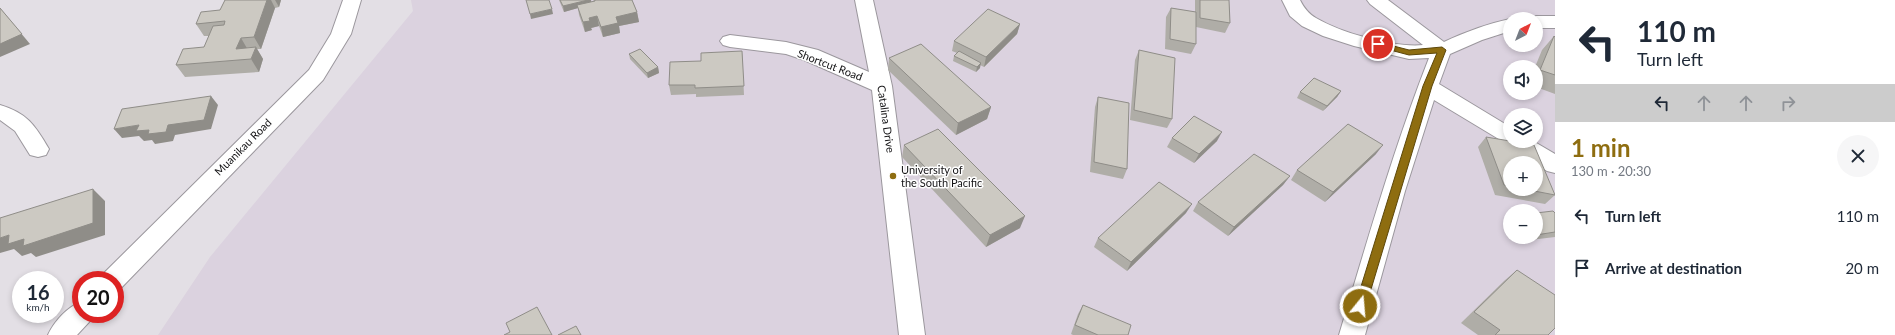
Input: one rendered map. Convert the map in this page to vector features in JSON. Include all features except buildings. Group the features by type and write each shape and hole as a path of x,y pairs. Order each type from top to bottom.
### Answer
{"street":[{"name":"Muanikau Road","path":"122,271 316,75 341,34 352,0"},
{"name":"Catalina Drive","path":"864,0 882,86 912,335"},
{"path":"1291,0 1297,12 1309,22 1330,32 1354,40 1409,52 1442,50 1471,36 1503,27"},
{"path":"1376,0 1442,50"},
{"path":"1543,22 1555,22"},
{"name":"Shortcut Road","path":"730,41 786,48 811,55 882,86"},
{"path":"1352,335 1427,86 1442,50"},
{"path":"1427,86 1503,133"},
{"path":"0,112 11,114 27,129 38,149"},
{"path":"1527,148 1555,165"},
{"path":"61,335 72,322"}],"shaded area":[{"name":"University of the South Pacific","path":"411,0 1555,0 1555,335 158,335 210,257 413,11"}],"place":[{"name":"University of the South Pacific","path":"893,176"}],"route":[{"path":"1360,306 1427,86 1442,50 1409,52 1378,44"}]}
